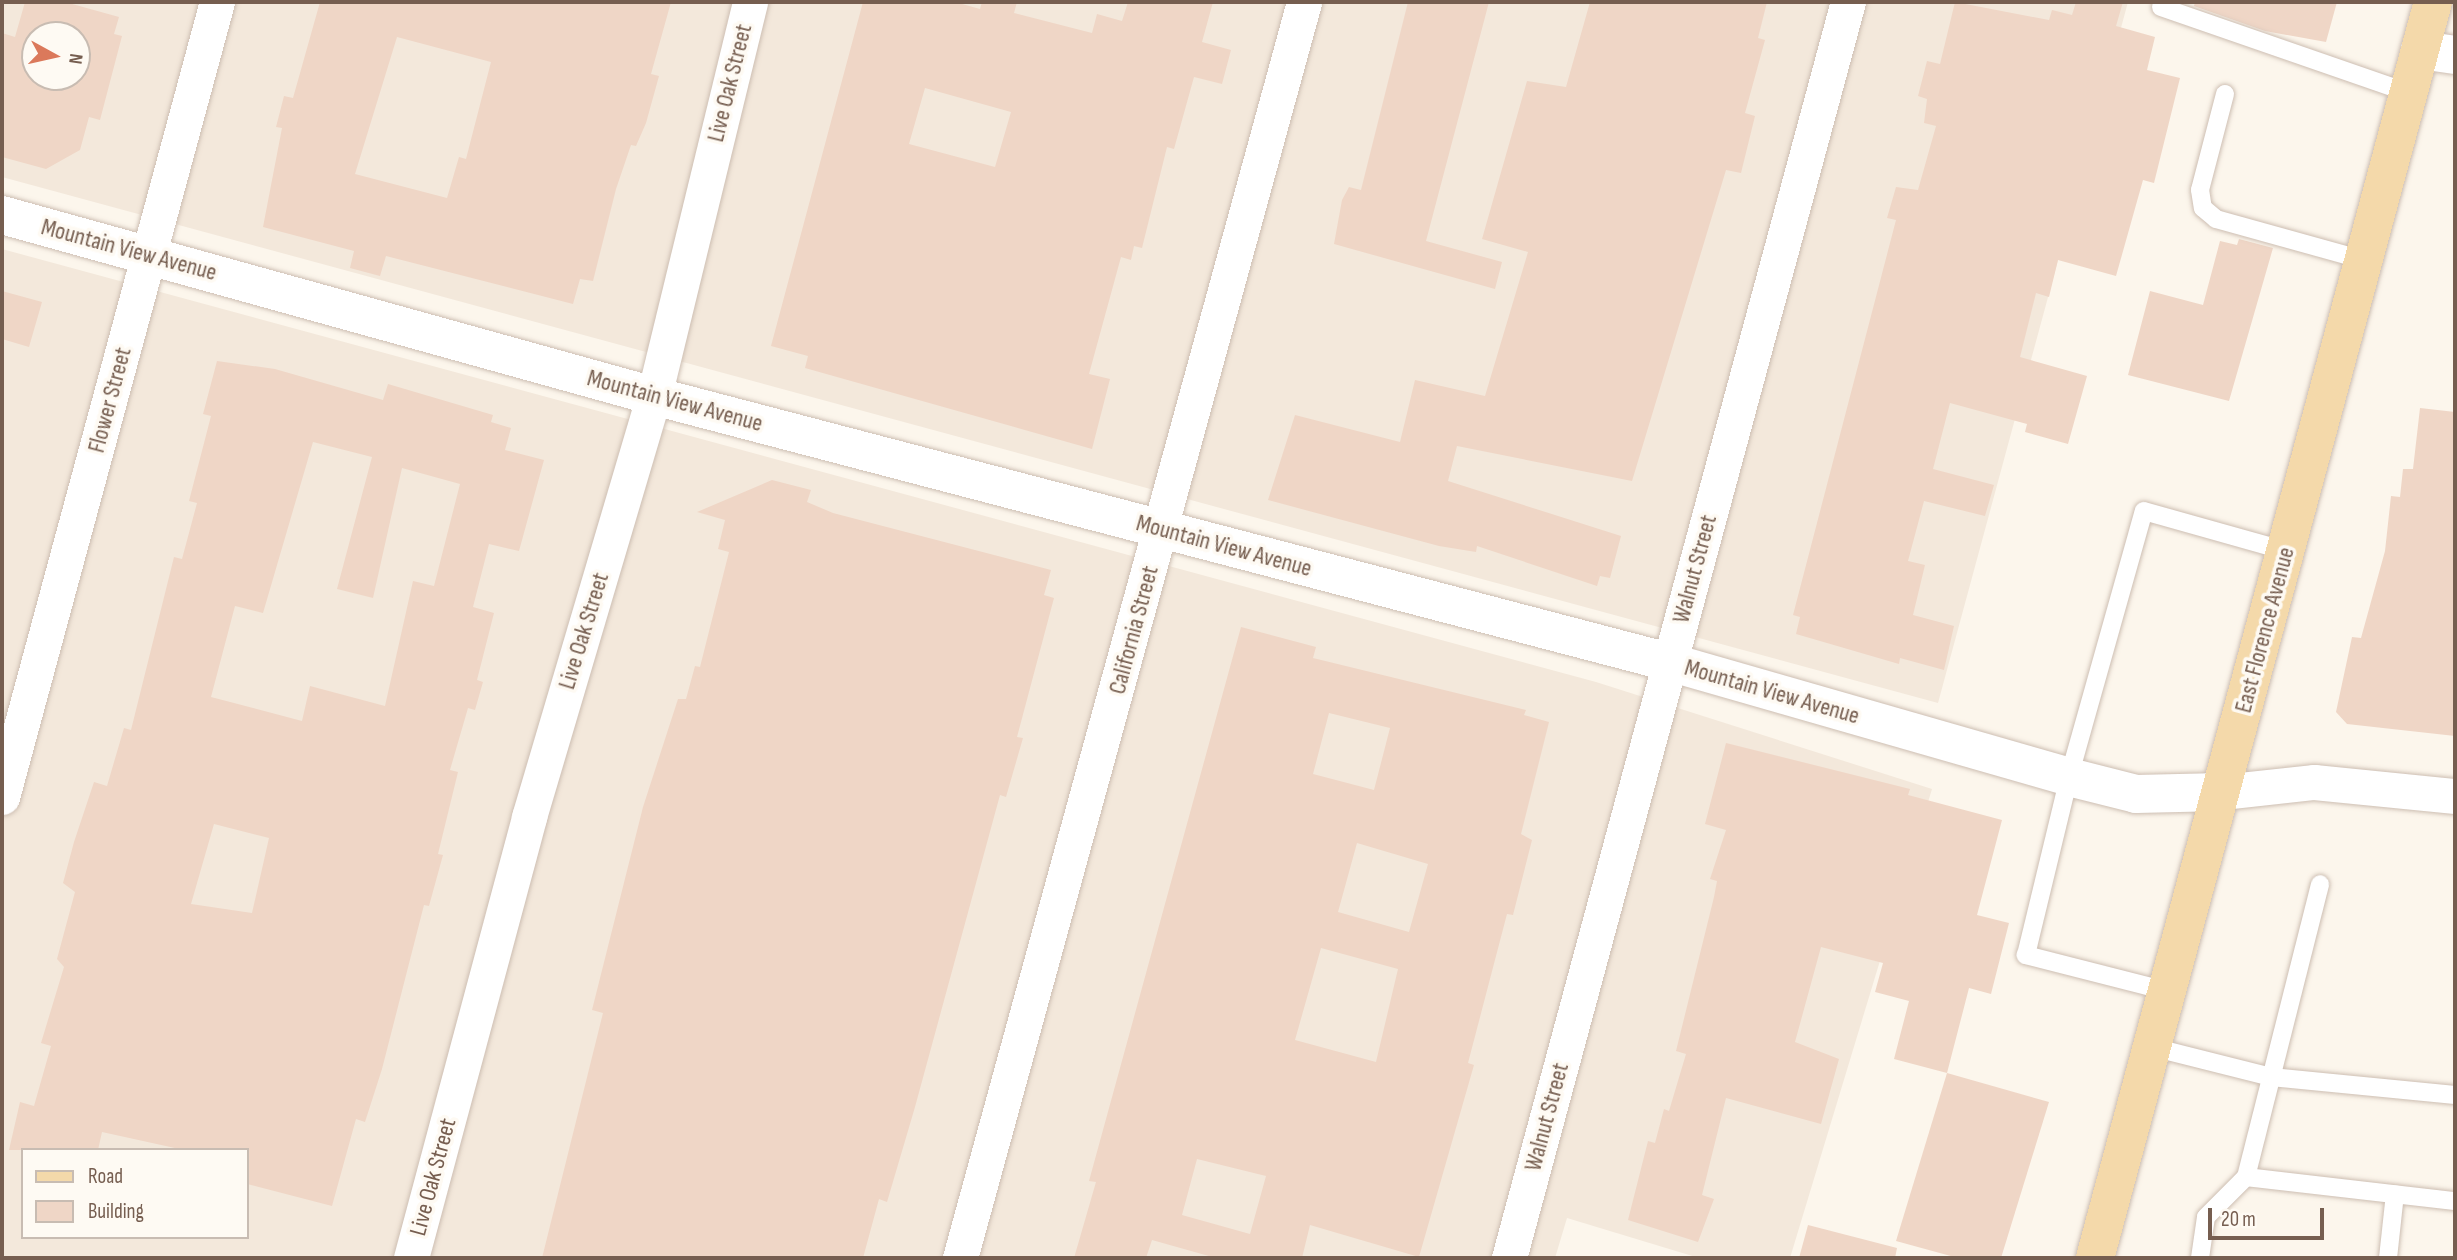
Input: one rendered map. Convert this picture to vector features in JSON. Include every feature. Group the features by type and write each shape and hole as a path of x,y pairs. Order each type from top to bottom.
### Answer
{"main road":[{"name":"East Florence Avenue","path":"2095,1258 2409,93 2438,52 2433,2"}],"street":[{"name":"Flower Street","path":"2,797 217,2"},
{"name":"Live Oak Street","path":"411,1258 529,817 654,397 750,2"},
{"name":"California Street","path":"960,1258 1304,2"},
{"name":"Walnut Street","path":"1509,1258 1849,2"},
{"name":"Mountain View Avenue","path":"2,215 654,397 1669,662 2069,778 2136,794 2222,792 2314,782 2455,796"}],"lane":[{"path":"2161,7 2409,93"},
{"path":"2225,94 2200,190 2203,208 2216,219 2364,260"},
{"path":"2167,991 2026,955 2069,778 2144,511 2286,551"},
{"path":"2200,1258 2206,1217 2246,1177 2320,884"},
{"path":"2152,1047 2271,1077 2455,1095"},
{"path":"2246,1177 2455,1201"},
{"path":"2388,1258 2395,1194"}],"shaded area":[{"path":"2,2 2128,2 1938,703 2,177"},
{"path":"2,249 1596,682 1932,789 1790,1258 1699,1258 1567,1218 1555,1258 2,1258"}],"building":[{"path":"25,2 65,2 119,17 114,34 122,36 100,120 89,117 80,150 46,169 2,157 2,33 15,37"},
{"path":"320,2 671,2 651,74 659,76 646,123 636,146 631,145 616,189 593,281 580,279 573,304 386,256 380,276 350,268 354,251 263,227 282,128 276,127 284,96 293,98","holes":["397,37 491,62 466,159 459,157 447,198 355,174"]},
{"path":"863,2 955,2 980,9 982,2 1017,2 1014,13 1092,33 1097,14 1122,21 1128,2 1213,2 1202,42 1231,50 1222,84 1194,77 1174,149 1167,147 1142,248 1134,246 1131,260 1121,257 1089,374 1110,379 1092,449 805,368 808,356 771,346","holes":["925,88 1011,112 995,167 909,144"]},
{"path":"1408,2 1489,2 1426,241 1502,262 1495,289 1334,244 1342,200 1349,187 1361,190"},
{"path":"1590,2 1767,2 1758,38 1765,40 1745,113 1755,116 1741,173 1726,170 1632,481 1457,446 1448,481 1621,536 1610,578 1600,576 1597,586 1477,546 1476,552 1439,546 1268,500 1295,415 1400,442 1415,380 1485,396 1528,252 1482,239 1527,81 1566,87"},
{"path":"1955,2 2049,20 2052,10 2072,15 2076,2 2123,2 2116,26 2155,37 2147,70 2180,78 2154,183 2143,180 2116,276 2058,260 2049,297 2036,293 2020,357 2087,376 2068,444 2025,432 2027,424 1950,403 1933,469 1994,485 1985,516 1924,501 1908,561 1925,565 1913,615 1954,626 1944,670 1900,658 1899,664 1796,634 1800,617 1793,615 1896,220 1887,218 1896,187 1918,190 1936,126 1924,123 1927,99 1918,96 1927,61 1940,64"},
{"path":"2195,2 2337,2 2326,42 2265,31 2194,6"},
{"path":"2239,239 2273,248 2229,401 2128,375 2150,291 2203,305 2220,241 2237,245"},
{"path":"2,291 42,302 29,347 2,339"},
{"path":"217,361 275,369 383,400 388,384 493,415 491,422 511,428 505,450 544,460 519,551 489,544 473,607 494,613 477,680 483,682 475,710 468,708 450,770 458,772 438,854 443,855 429,906 424,905 382,1069 365,1122 356,1119 332,1206 248,1184 248,1148 175,1148 102,1132 98,1148 9,1150 20,1102 34,1106 51,1046 41,1043 64,967 57,959 75,892 63,883 74,842 94,782 107,786 124,728 131,730 174,557 182,559 197,503 189,501 211,416 203,414","holes":["313,442 372,457 337,589 373,598 402,468 460,484 434,586 413,581 385,706 310,686 302,721 211,697 235,606 263,613","214,824 269,838 252,913 191,904"]},
{"path":"2420,408 2455,412 2455,736 2347,724 2336,712 2352,637 2361,638 2385,551 2391,496 2400,497 2403,469 2413,469"},
{"path":"772,480 811,490 807,502 833,513 1051,570 1044,595 1054,598 1017,737 1023,738 1006,797 1000,795 887,1202 879,1199 863,1258 542,1258 603,1013 592,1010 643,807 678,699 686,699 695,666 700,667 729,552 718,549 725,520 697,512"},
{"path":"1241,627 1316,647 1313,658 1526,710 1524,715 1549,722 1521,834 1532,840 1513,915 1507,914 1468,1063 1474,1065 1419,1257 1310,1225 1302,1258 1216,1258 1152,1240 1146,1258 1074,1258 1096,1182 1089,1181","holes":["1329,713 1390,728 1374,790 1313,774","1357,843 1428,864 1409,932 1338,912","1321,948 1398,969 1376,1062 1295,1040","1197,1159 1266,1176 1250,1234 1182,1215"]},
{"path":"1726,743 1910,789 1908,795 2002,820 1977,915 2009,923 1991,994 1969,988 1947,1073 1894,1059 1909,1001 1875,992 1883,963 1821,947 1795,1042 1839,1059 1821,1124 1726,1098 1702,1195 1714,1199 1698,1242 1628,1220 1648,1141 1655,1143 1664,1109 1669,1111 1686,1054 1676,1051 1714,897 1717,881 1710,879 1726,830 1705,824"},
{"path":"1947,1073 2049,1102 2001,1258 1958,1258 1896,1241"},
{"path":"1808,1225 1897,1248 1895,1258 1799,1258"}]}
